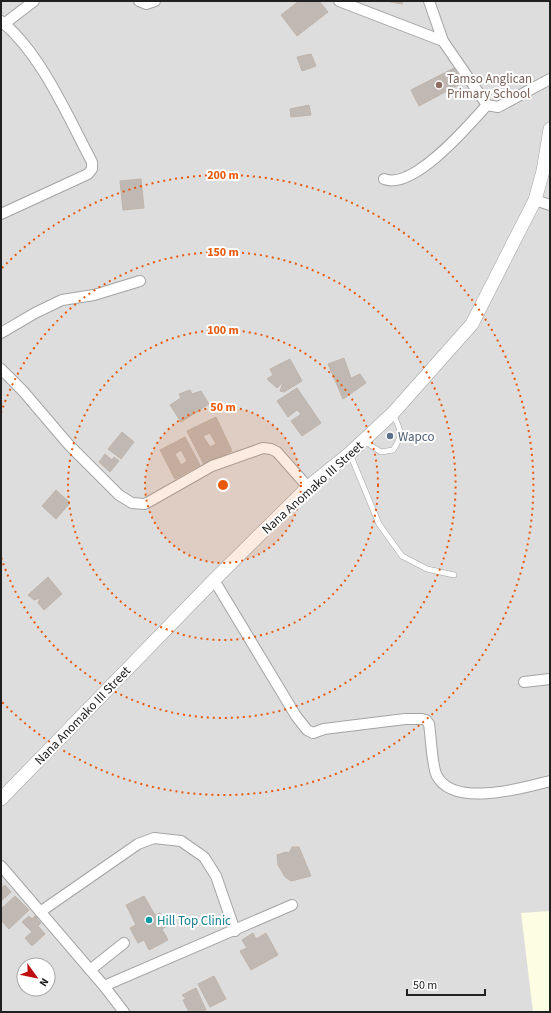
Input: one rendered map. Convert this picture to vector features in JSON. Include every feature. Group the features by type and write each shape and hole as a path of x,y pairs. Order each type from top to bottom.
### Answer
{"street":[{"path":"1,214 88,174 92,169 92,162 64,109 36,61 21,40 3,23 34,1"},
{"path":"139,1 146,4 155,1"},
{"path":"339,1 443,41"},
{"path":"429,1 443,41 487,105 498,107 550,79"},
{"path":"384,179 393,181 406,177 422,168 448,147 487,105"},
{"name":"Nana Anomako III Street","path":"1,799 214,580 308,487 350,453 392,413 472,324 535,200 543,171 550,129"},
{"path":"535,200 550,205"},
{"path":"1,332 62,300 94,295 140,281"},
{"path":"1,369 23,391 68,445 119,495 132,503 145,504 212,466 263,448 271,449 277,452 308,487"},
{"path":"214,580 296,716 307,730 313,733 324,729 404,719 422,719 426,720 429,724 436,775 446,787 460,791 485,794 515,790 550,781"},
{"path":"524,682 550,679"},
{"path":"40,912 138,844 154,838 181,841 204,857 216,876 235,931"},
{"path":"1,866 104,986 124,1012"},
{"path":"104,986 235,931 292,905"},
{"path":"90,970 124,943"}],"lane":[{"path":"363,441 381,452 393,450 400,439 401,432 392,413"},
{"path":"350,453 379,524 402,556 427,569 454,575"}],"shaded area":[{"path":"1,1 550,1 550,1012 1,1012"},
{"path":"550,911 550,1012 533,1012 521,913"}],"building":[{"path":"299,1 319,1 328,12 297,36 281,15"},
{"path":"386,1 403,1 402,4"},
{"path":"311,54 316,66 302,71 297,57"},
{"path":"454,68 462,83 419,106 411,90"},
{"path":"309,105 311,115 291,117 290,109"},
{"path":"141,179 144,208 123,210 120,181"},
{"path":"344,358 351,378 360,374 366,383 343,399 328,364"},
{"path":"290,359 302,381 284,392 280,391 283,382 277,388 267,379 273,375 270,369"},
{"path":"297,388 321,423 302,436 291,421 301,414 297,410 288,417 277,401"},
{"path":"190,390 192,394 201,391 209,404 181,422 170,405 181,398 179,394"},
{"path":"216,417 232,451 204,465 187,431","holes":["210,433 216,444 210,447 203,436"]},
{"path":"122,432 134,442 121,459 108,449"},
{"path":"185,437 200,465 175,479 160,450","holes":["181,450 187,461 181,465 175,454"]},
{"path":"105,454 112,460 114,457 119,461 110,472 99,462"},
{"path":"56,490 70,503 56,519 42,506"},
{"path":"48,577 62,594 44,610 38,603 40,598 34,600 28,595"},
{"path":"292,847 299,847 311,876 291,881 285,877 278,865 277,855 286,852 289,853"},
{"path":"5,885 11,892 1,901 1,888"},
{"path":"15,896 29,910 9,929 1,920 1,909"},
{"name":"Hill Top Clinic","path":"144,896 155,915 160,913 167,926 162,929 168,940 149,950 144,940 138,943 130,928 136,925 126,905"},
{"path":"29,916 32,919 35,916 41,923 38,926 45,934 32,946 25,938 32,932 22,922"},
{"path":"253,933 256,939 266,933 278,955 251,970 240,951 247,948 242,940"},
{"path":"214,976 226,999 210,1007 198,984"},
{"path":"196,988 206,1010 201,1012 189,1012 183,1000 186,999 182,995"}],"place":[{"name":"Tamso Anglican Primary School","path":"439,85"},
{"name":"Wapco","path":"390,436"},
{"name":"Hill Top Clinic","path":"149,920"}]}
